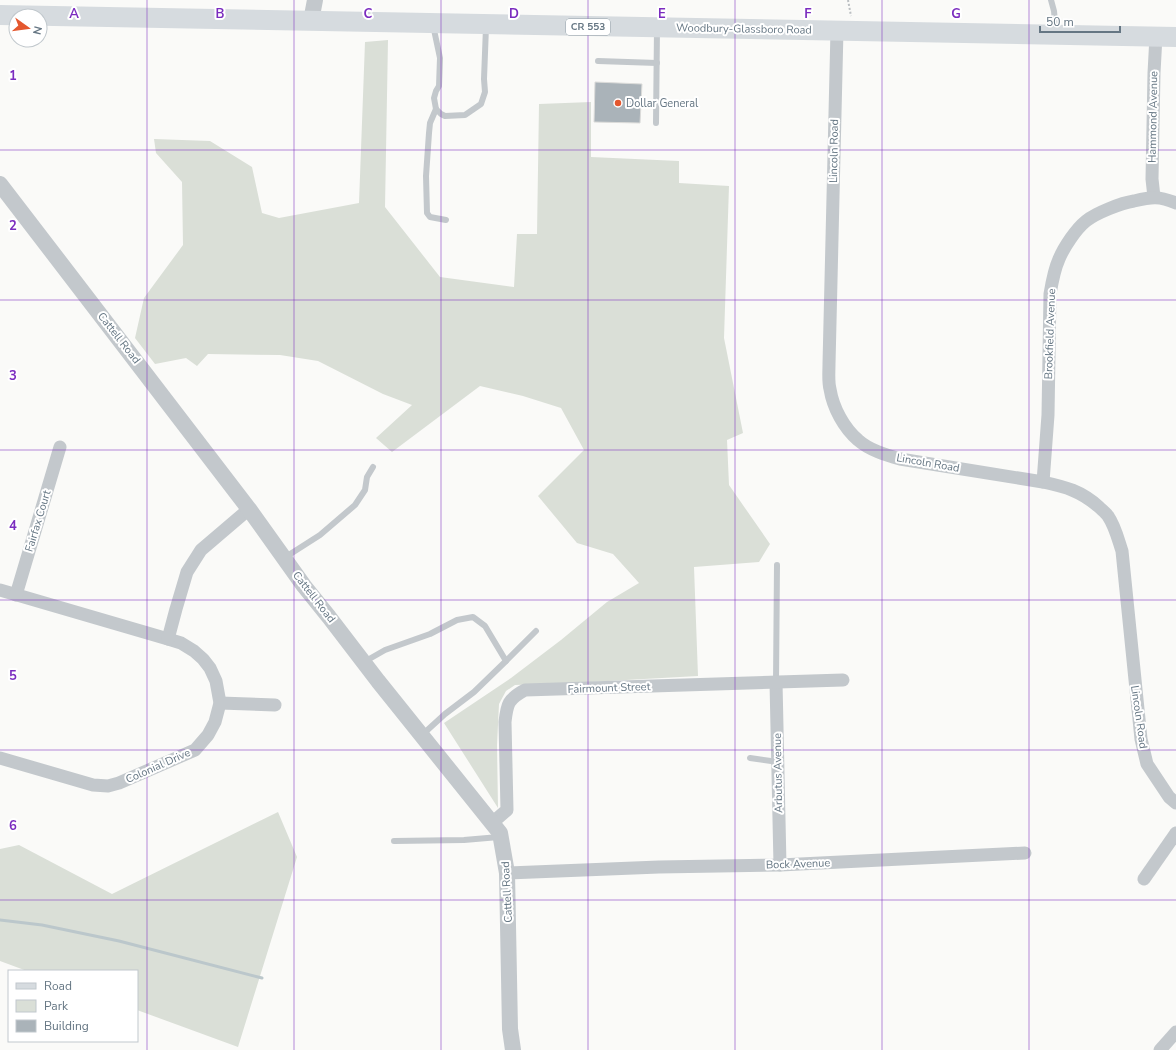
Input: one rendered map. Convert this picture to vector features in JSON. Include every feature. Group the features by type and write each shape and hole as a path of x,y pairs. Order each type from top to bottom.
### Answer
{"main road":[{"name":"Woodbury-Glassboro Road","path":"0,15 1176,37"}],"street":[{"path":"311,20 315,0"},
{"name":"Lincoln Road","path":"837,30 829,364 830,388 834,406 845,425 858,441 887,456 1061,486 1079,492 1108,515 1122,550 1140,739 1147,764 1169,797 1176,803"},
{"name":"Hammond Avenue","path":"1154,197 1152,179 1156,36"},
{"name":"Cattell Road","path":"0,184 249,509 304,586 500,833 507,873 510,1029 513,1050"},
{"path":"1154,197 1176,203"},
{"name":"Brookfield Avenue","path":"1043,482 1048,416 1050,294 1053,276 1059,258 1086,221 1124,203 1154,197"},
{"name":"Fairfax Court","path":"16,595 60,447"},
{"path":"168,639 187,572 195,558 201,550 249,509"},
{"name":"Colonial Drive","path":"0,590 181,643 194,650 203,658 210,668 216,681 220,702 215,722 208,735 195,750 146,772 108,786 93,785 0,758"},
{"name":"Fairmount Street","path":"492,823 507,810 506,708 514,696 524,690 843,680"},
{"name":"Arbutus Avenue","path":"776,682 780,865"},
{"path":"220,702 275,705"},
{"path":"1144,880 1176,833"},
{"name":"Bock Avenue","path":"507,873 780,865 1025,853"},
{"path":"1160,1050 1176,1032"}],"lane":[{"path":"1051,0 1054,11 1056,35"},
{"path":"433,24 440,58 439,86 434,98 436,109 430,123 429,133 426,176 427,213 430,217 446,220"},
{"path":"436,109 445,116 465,115 481,104 484,92 486,25"},
{"path":"656,123 657,28"},
{"path":"598,61 656,63"},
{"path":"284,558 320,535 355,505 365,490 367,477 373,467"},
{"path":"776,682 777,565"},
{"path":"364,662 385,650 430,634 457,620 473,616 485,626 506,661"},
{"path":"422,736 445,714 474,692 536,631"},
{"path":"750,758 778,762"},
{"path":"394,841 464,840 501,837"}],"green space":[{"path":"388,40 385,207 440,277 514,287 517,234 537,234 539,104 591,102 591,157 679,161 679,183 729,186 724,338 743,433 727,440 729,485 770,544 759,562 694,567 698,676 515,685 506,691 499,704 497,745 498,808 444,723 511,678 561,640 607,602 639,583 613,554 577,543 538,496 584,450 561,408 523,396 480,386 392,452 376,438 412,405 383,394 318,361 280,355 208,354 197,366 186,358 155,364 135,338 144,298 183,245 182,182 156,153 154,139 210,141 252,167 262,213 279,218 359,203 365,42"},
{"path":"278,812 297,857 238,1047 138,1010 138,970 24,970 0,961 0,849 19,845 112,894"}],"building":[{"name":"Dollar General","path":"595,82 642,84 640,123 594,122"}],"waterway":[{"path":"0,920 42,925 119,941 262,978"}],"place":[{"name":"Dollar General","path":"618,103"}]}
